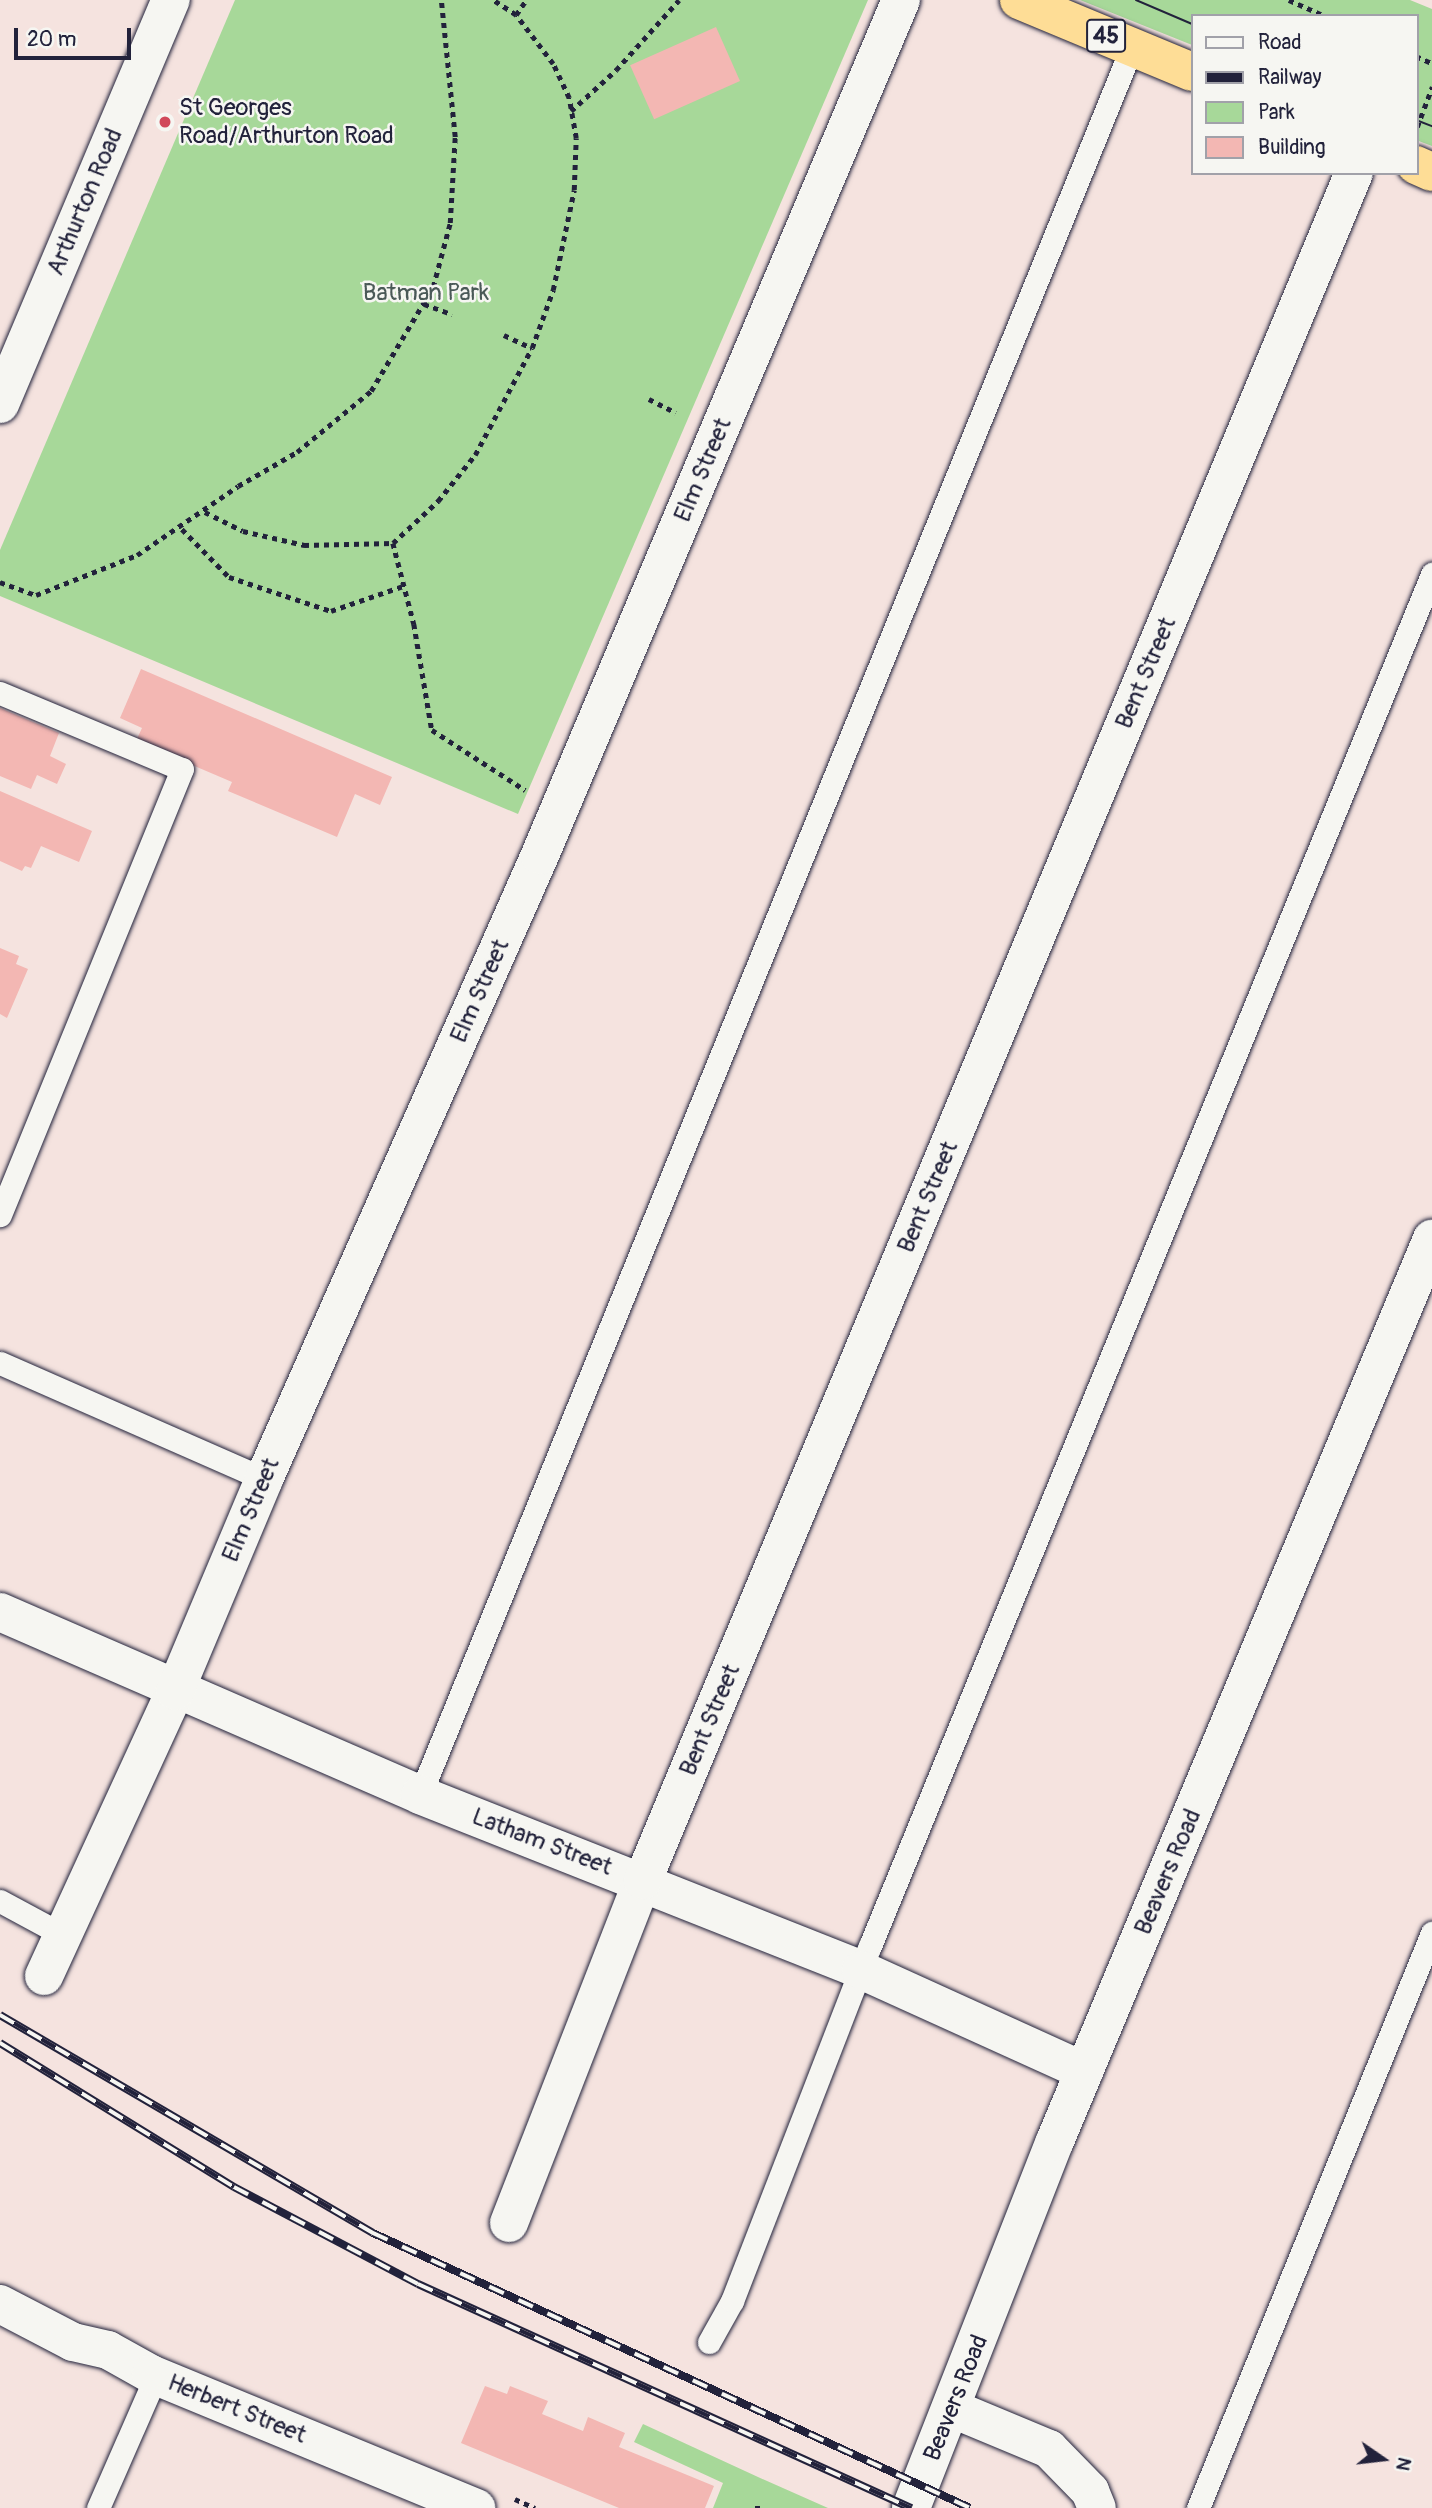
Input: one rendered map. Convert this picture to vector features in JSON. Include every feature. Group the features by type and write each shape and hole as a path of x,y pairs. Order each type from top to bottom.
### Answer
{"highway":[{"name":"45","path":"1019,0 1190,71"}],"street":[{"name":"Arthurton Road","path":"0,404 171,0"},
{"name":"Elm Street","path":"44,1976 175,1692 264,1479 558,811 901,0"},
{"name":"Bent Street","path":"509,2223 643,1880 1352,175"},
{"name":"Beavers Road","path":"911,2508 953,2409 1084,2071 1432,1239"},
{"name":"Latham Street","path":"0,1612 175,1692 420,1795 643,1880 861,1970 1084,2071"},
{"name":"Herbert Street","path":"0,2304 73,2342 108,2350 156,2376 403,2494 477,2508"},
{"path":"953,2409 1049,2449 1068,2464 1097,2508"}],"lane":[{"path":"420,1795 1132,47"},
{"path":"709,2342 732,2301 861,1970 1432,574"},
{"path":"0,693 182,769 0,1215"},
{"path":"0,1363 264,1479"},
{"path":"0,1901 63,1935"},
{"path":"1198,2508 1432,1933"},
{"path":"98,2508 156,2376"}],"path":[{"path":"0,582 36,595 137,555 182,528 238,486 298,452 371,391 433,287 450,223 455,137 441,0"},
{"path":"205,512 243,531 304,545 393,543 438,501 475,454 532,348 554,290 574,190 576,138 571,111 552,64 516,15 493,0"},
{"path":"516,15 526,0"},
{"path":"571,111 616,71 679,0"},
{"path":"1289,0 1320,14"},
{"path":"1418,123 1432,87"},
{"path":"423,304 452,314"},
{"path":"504,335 532,348"},
{"path":"649,399 676,412"},
{"path":"182,528 229,577 331,611 403,586"},
{"path":"393,543 432,730 558,811"},
{"path":"755,2508 762,2508"}],"green space":[{"name":"Batman Park","path":"235,0 868,0 518,814 0,596 0,550"},
{"path":"1080,0 1410,0 1432,9 1432,146 1418,141 1418,14 1190,14 1190,44"},
{"path":"643,2424 828,2508 713,2508 723,2483 634,2442"}],"building":[{"path":"716,27 740,81 654,119 630,65"},
{"path":"141,669 392,777 380,805 355,794 337,837 228,791 232,782 136,741 142,728 120,718"},
{"path":"0,708 59,733 50,756 66,764 57,784 37,775 31,789 0,776"},
{"path":"0,791 92,831 79,862 41,846 31,868 25,866 22,871 0,861"},
{"path":"0,948 19,956 16,964 28,969 7,1018 0,1014"},
{"path":"485,2386 507,2394 510,2386 548,2401 542,2414 583,2431 588,2417 625,2433 619,2447 714,2486 705,2508 619,2508 461,2443"}],"tram line":[{"path":"1136,0 1190,23"},
{"path":"1418,121 1432,126"}],"railway":[{"path":"0,2015 373,2233 970,2508"},
{"path":"0,2043 234,2187 418,2284 911,2508"}],"place":[{"name":"St Georges Road/Arthurton Road","path":"165,122"}]}
